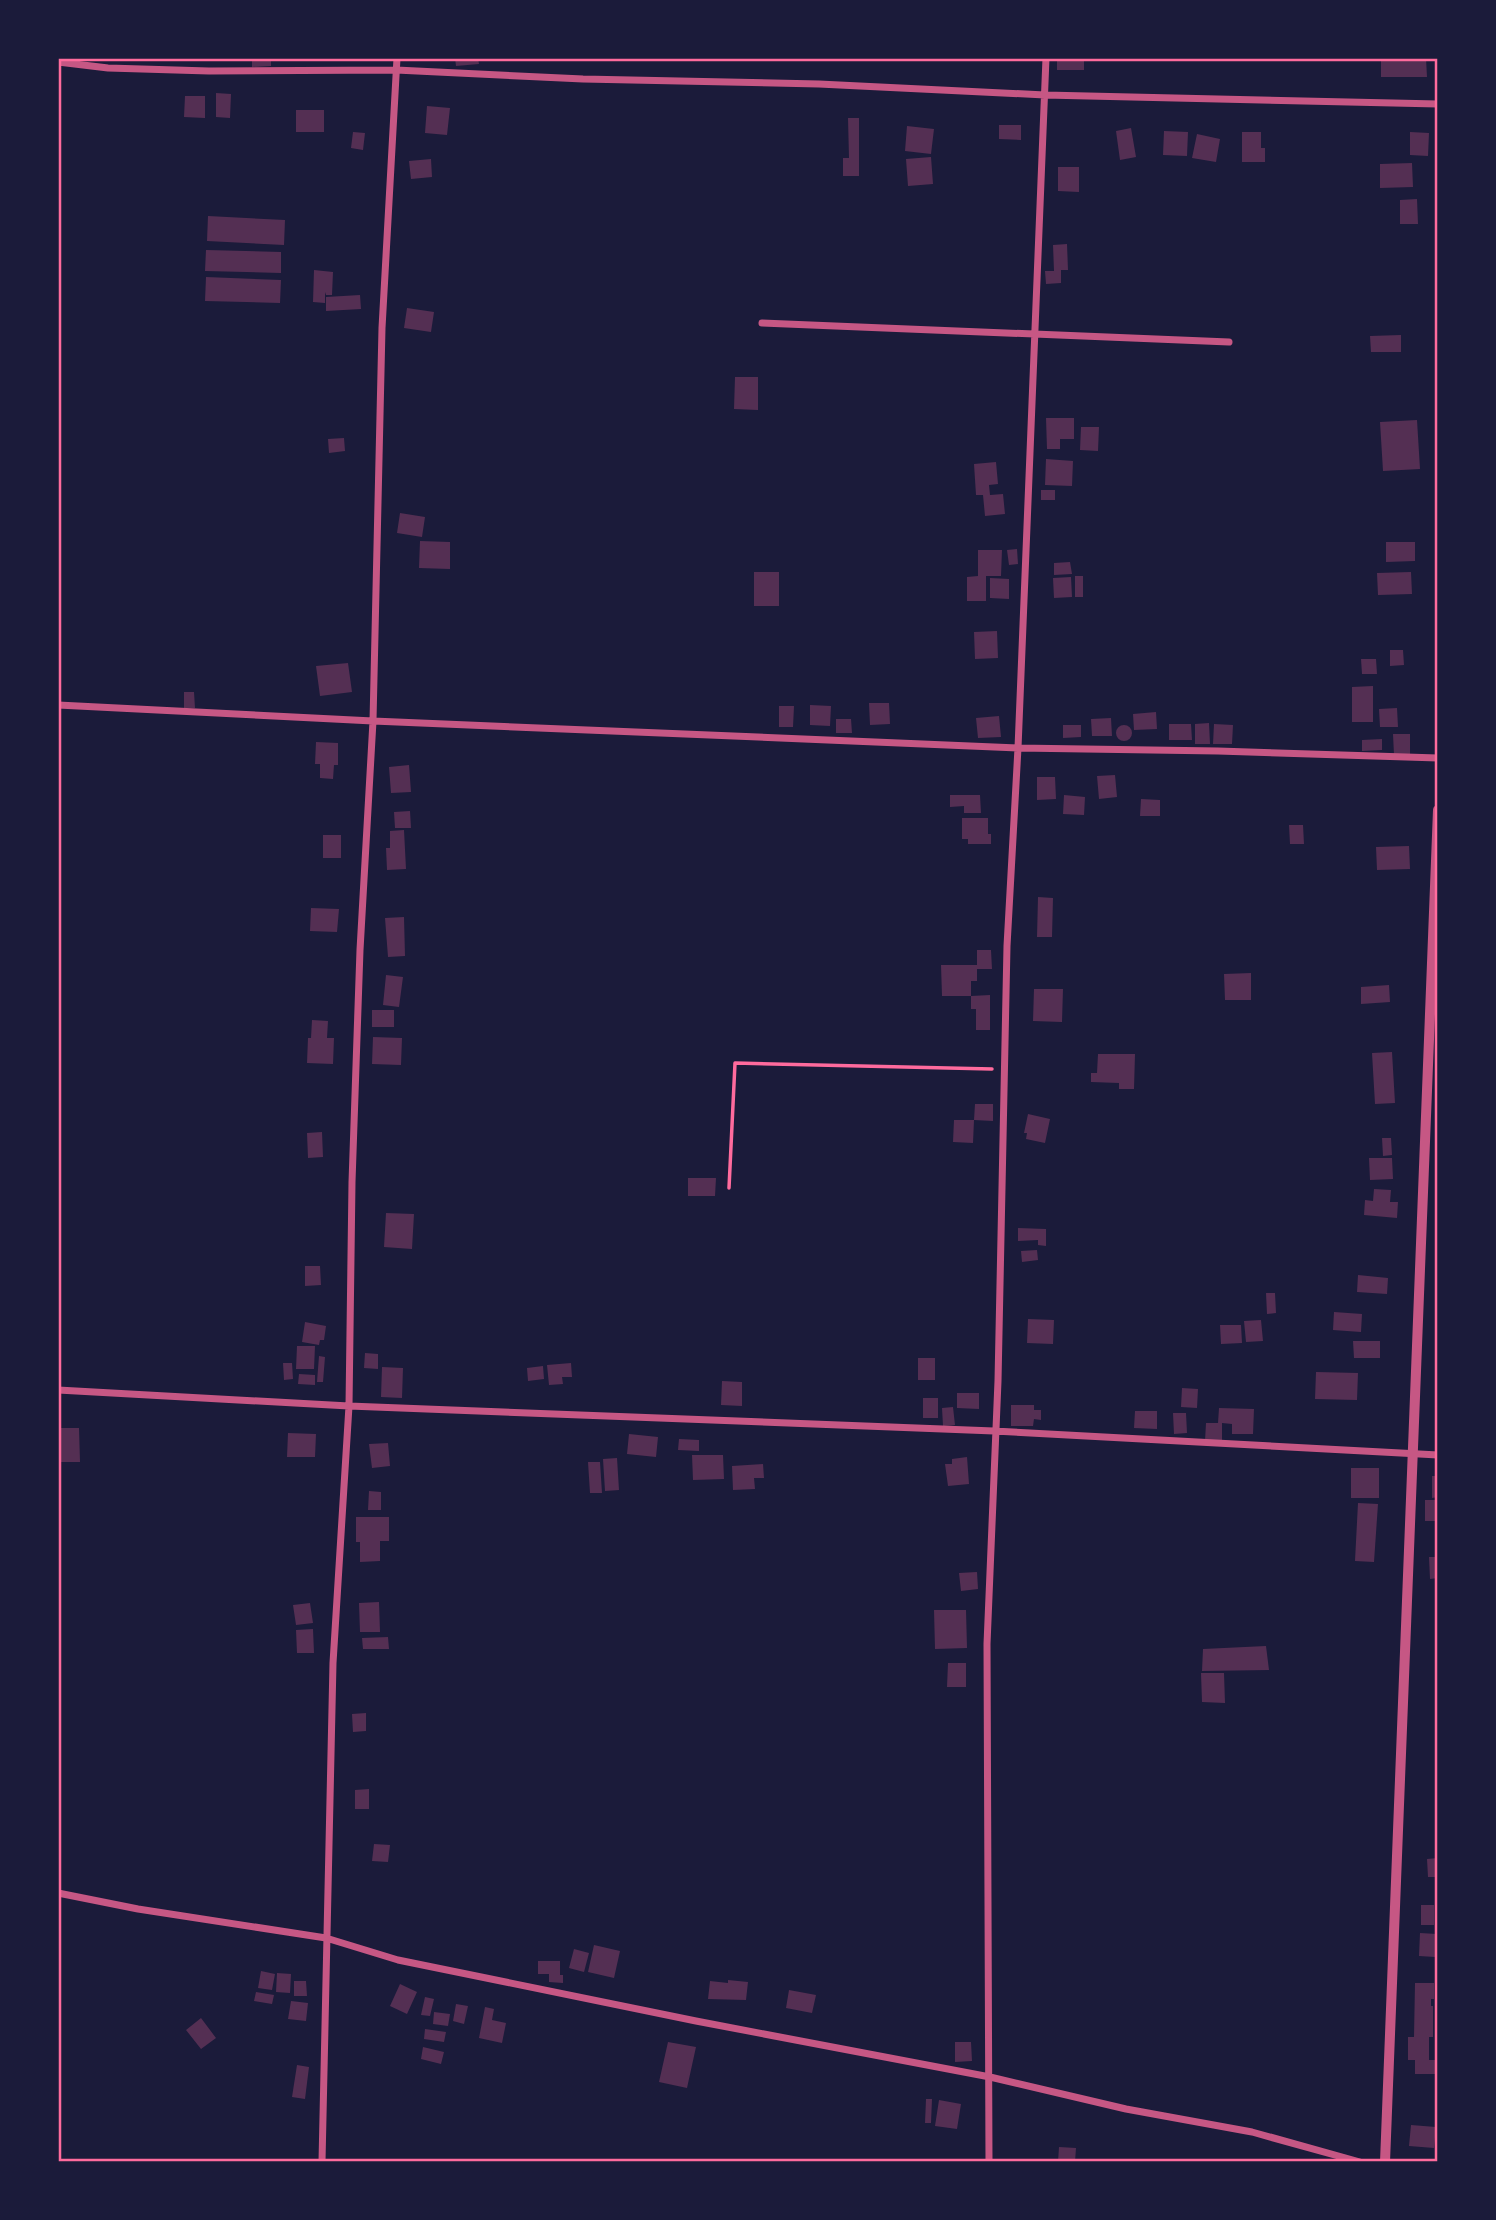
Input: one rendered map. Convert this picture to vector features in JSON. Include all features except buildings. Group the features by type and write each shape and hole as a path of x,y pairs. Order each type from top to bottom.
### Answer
{"street":[{"path":"322,2162 333,1663 349,1406 359,963 373,721 382,328 397,58"},
{"path":"989,2162 987,1644 998,1381 1007,946 1018,748 1046,58"},
{"path":"58,62 108,68 209,71 396,70 583,79 819,84 1045,95 1438,104"},
{"path":"762,323 1229,342"},
{"path":"58,705 1018,748 1438,758"},
{"path":"1385,2162 1438,810"},
{"path":"58,1390 349,1406 994,1431 1438,1455"},
{"path":"58,1893 138,1909 326,1938 398,1960 990,2077 1126,2109 1252,2132 1360,2162"}],"path":[{"path":"729,1188 735,1063 1004,1069"}]}
